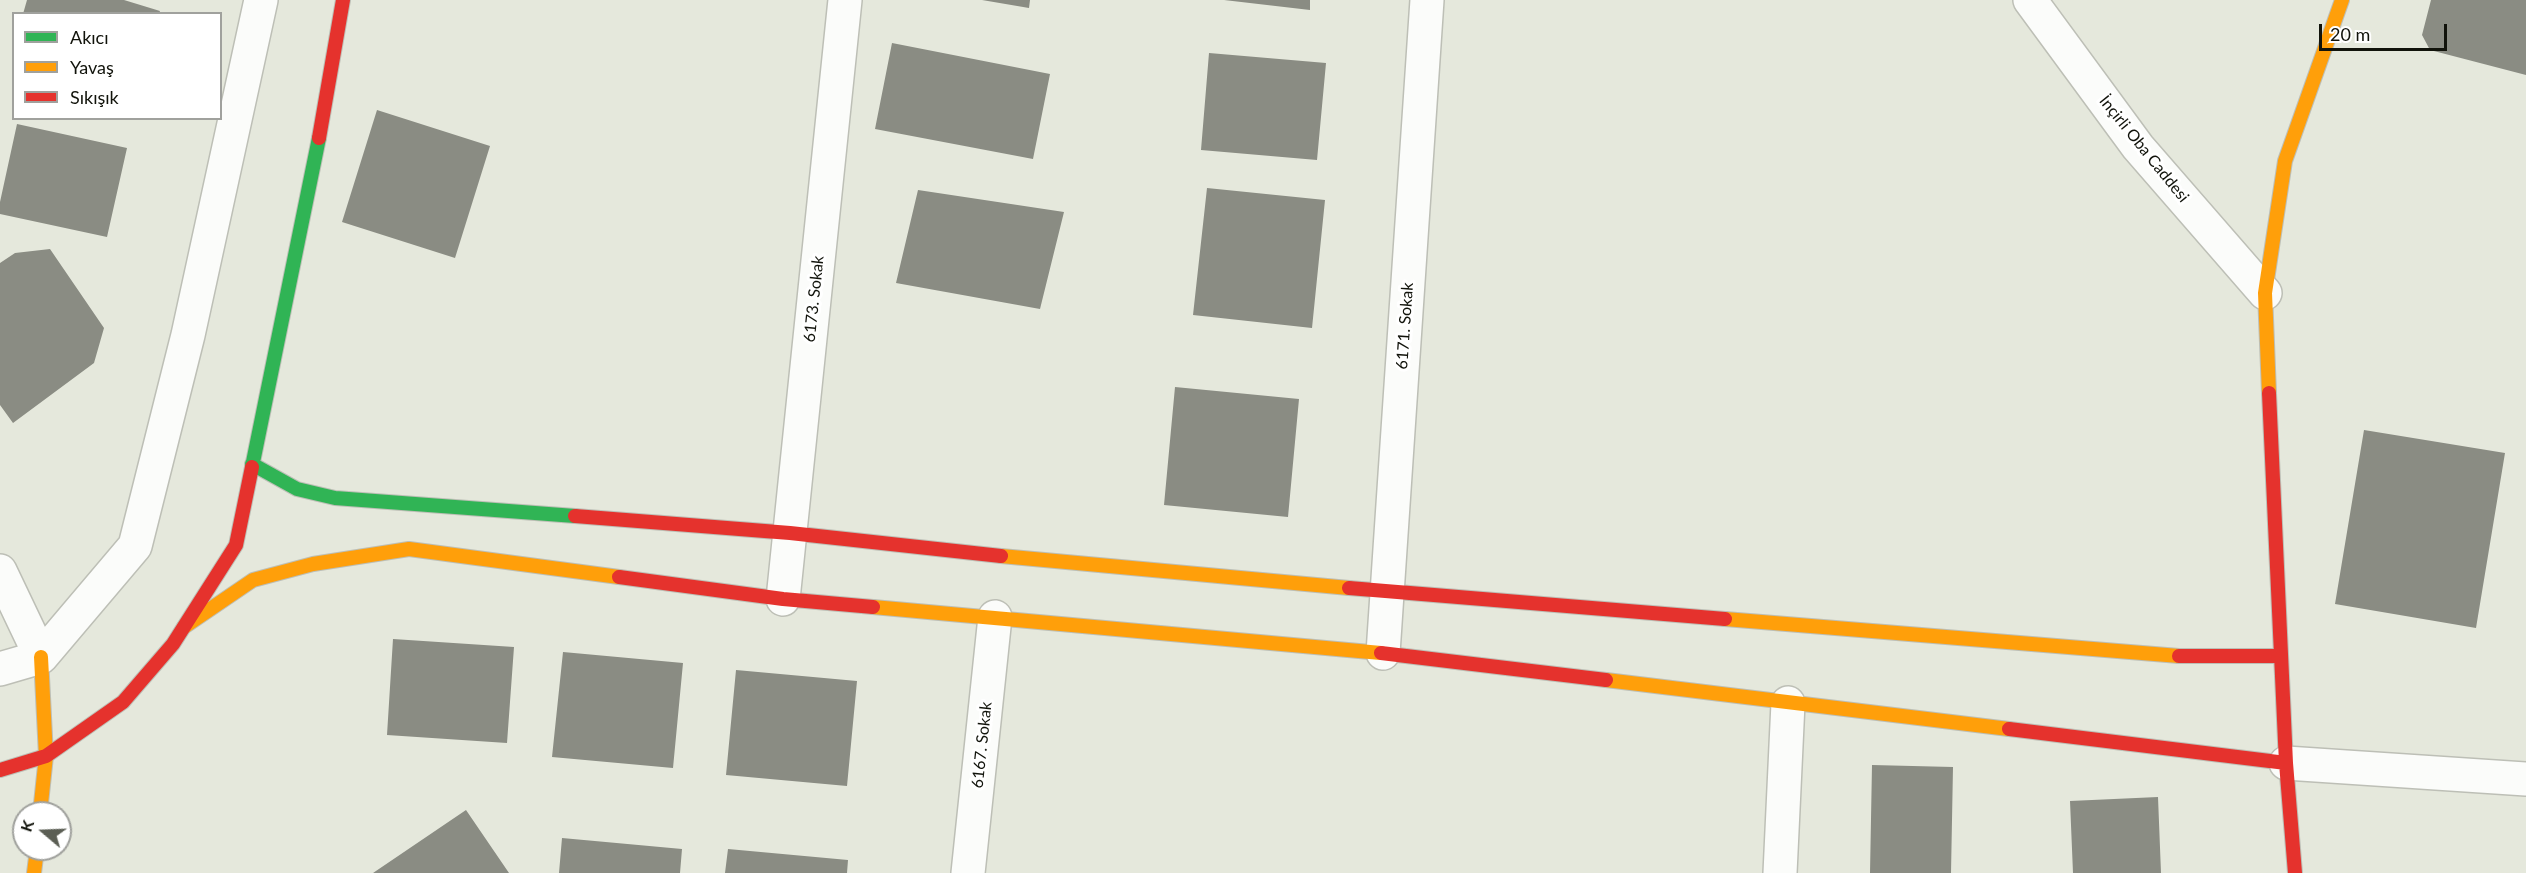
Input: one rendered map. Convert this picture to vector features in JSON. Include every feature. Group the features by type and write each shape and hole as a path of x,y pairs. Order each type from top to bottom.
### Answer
{"street":[{"path":"0,669 42,657 135,546 188,336 261,0"},
{"path":"0,770 46,756 123,702 173,644 236,545 322,122 343,0"},
{"name":"6173. Sokak","path":"783,599 845,0"},
{"name":"6171. Sokak","path":"1383,653 1427,0"},
{"name":"İnçirli Oba Caddesi","path":"2030,0 2138,147 2265,293"},
{"path":"2295,873 2286,763 2265,293 2285,161 2342,0"},
{"path":"252,464 297,489 335,498 790,533 953,551 1388,592 2182,656 2281,656"},
{"path":"184,627 253,580 313,564 410,549 783,599 1383,653 2286,763 2526,779"},
{"path":"0,571 42,657 46,756 41,801"},
{"name":"6167. Sokak","path":"968,873 995,617"},
{"path":"1780,873 1788,703"},
{"path":"2286,763 2286,873"}],"building":[{"path":"27,0 124,0 160,11 160,12 24,12"},
{"path":"982,0 1030,0 1029,8"},
{"path":"1224,0 1310,0 1310,10"},
{"path":"2431,0 2526,0 2526,75 2430,50 2422,35"},
{"path":"892,43 1050,74 1033,159 875,129"},
{"path":"1209,53 1326,63 1317,160 1201,150"},
{"path":"377,110 490,146 455,258 342,222"},
{"path":"17,124 127,148 107,237 0,214 0,202"},
{"path":"1207,188 1325,200 1312,328 1193,315"},
{"path":"918,190 1064,212 1040,309 896,283"},
{"path":"50,249 104,328 94,363 13,423 0,405 0,263 15,253"},
{"path":"1175,387 1299,399 1288,517 1164,505"},
{"path":"2364,430 2505,453 2476,628 2335,604"},
{"path":"393,639 514,647 507,743 387,735"},
{"path":"563,652 683,663 673,768 552,757"},
{"path":"736,670 857,681 847,786 726,775"},
{"path":"1872,765 1953,767 1951,873 1870,873"},
{"path":"2158,797 2161,873 2073,873 2070,801"},
{"path":"466,810 509,873 373,873"},
{"path":"562,838 682,849 680,873 559,873"},
{"path":"728,849 848,860 847,873 725,873"}],"traffic: fast":[{"path":"252,467 319,138"},
{"path":"252,464 297,489 335,498 575,516"}],"traffic: slow":[{"path":"2269,393 2265,293 2285,161 2342,0"},
{"path":"184,627 253,580 313,564 409,549 619,577"},
{"path":"1001,556 1349,588"},
{"path":"873,607 1381,653"},
{"path":"1725,619 2179,656"},
{"path":"41,657 46,756 41,801"},
{"path":"1606,680 2009,729"},
{"path":"34,873 36,861"}],"traffic: jam":[{"path":"319,138 343,0"},
{"path":"2269,393 2286,763 2295,873"},
{"path":"0,770 46,756 123,702 173,644 236,545 252,467"},
{"path":"575,516 790,533 1001,556"},
{"path":"619,577 783,599 873,607"},
{"path":"1349,588 1725,619"},
{"path":"1381,653 1606,680"},
{"path":"2179,656 2281,656"},
{"path":"2009,729 2286,763"}]}
